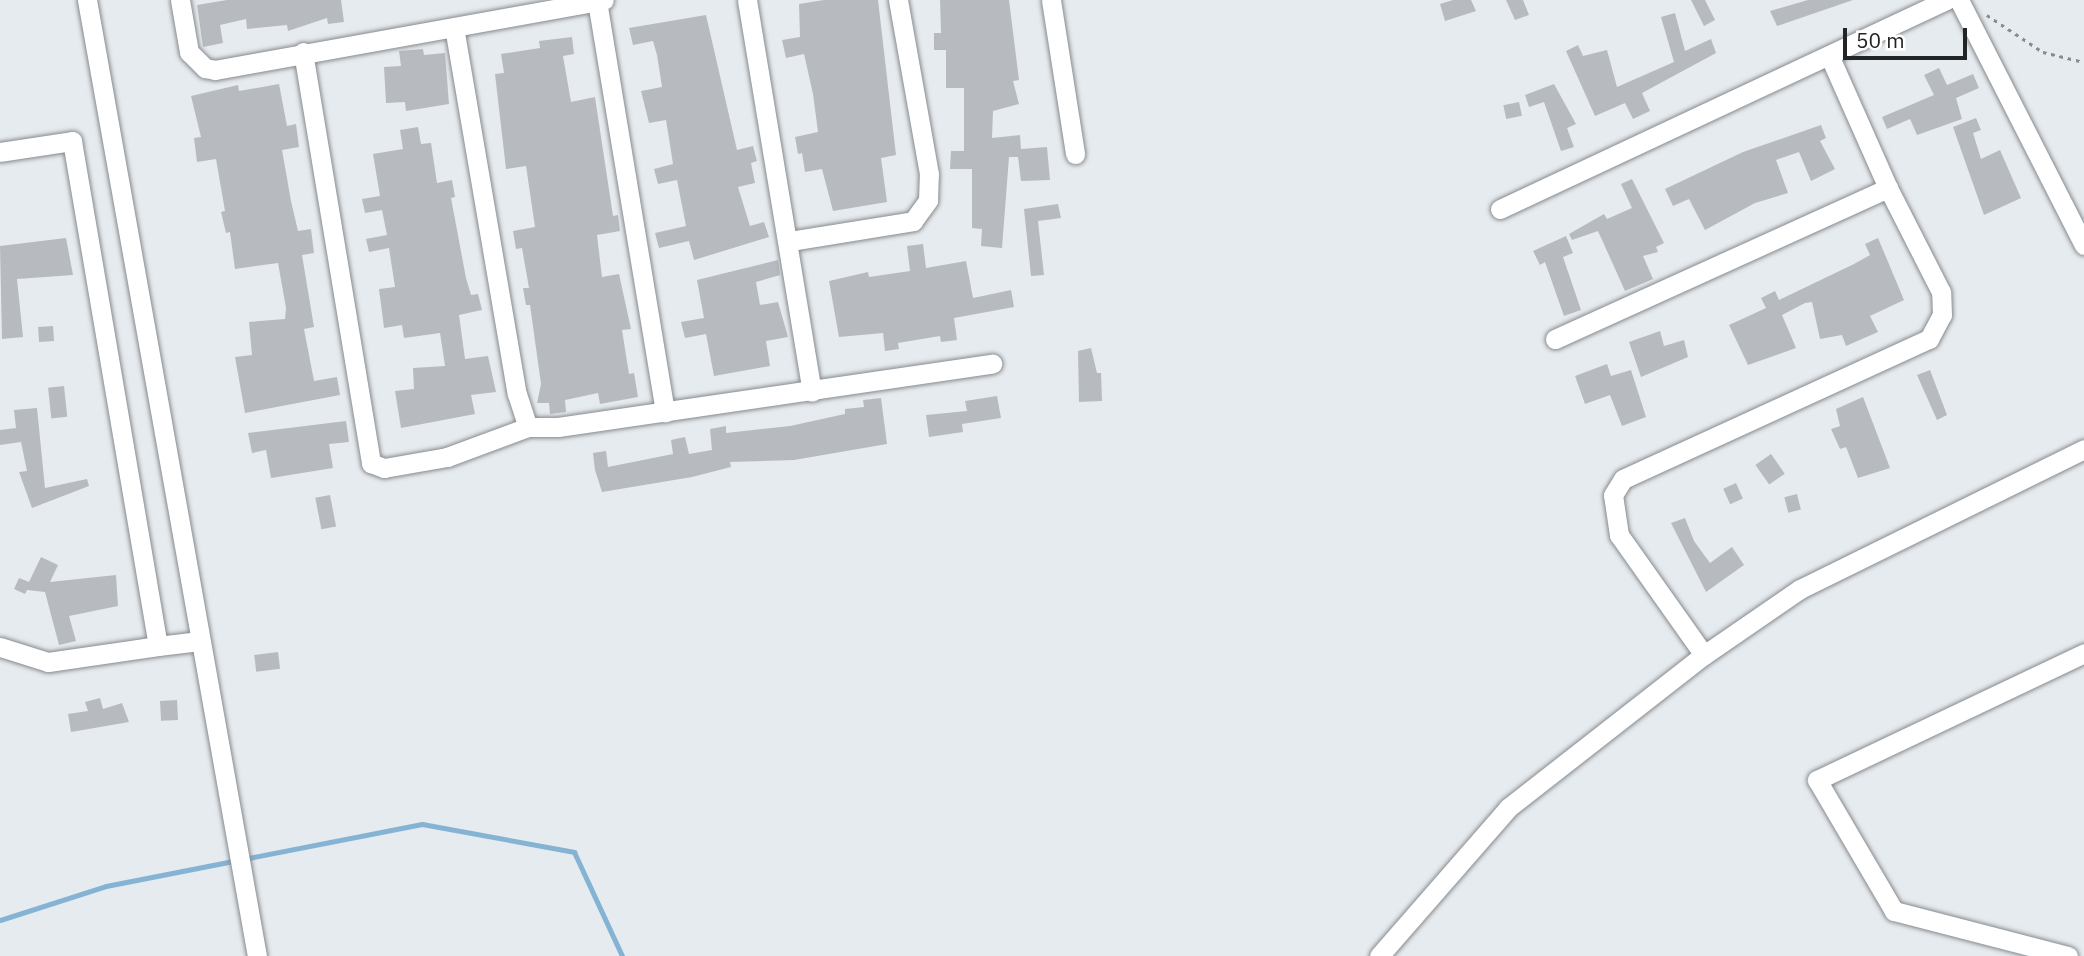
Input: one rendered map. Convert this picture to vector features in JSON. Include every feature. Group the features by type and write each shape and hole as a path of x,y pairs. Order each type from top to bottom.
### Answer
{"street":[{"path":"87,0 257,956"},
{"path":"180,0 189,52 205,68 600,1 666,412"},
{"path":"747,0 790,241 812,392"},
{"path":"790,241 913,221 922,212 930,181 898,0"},
{"path":"1051,0 1075,155"},
{"path":"1500,209 1947,0"},
{"path":"1967,4 2084,245"},
{"path":"454,27 517,394 528,427"},
{"path":"303,52 371,463 384,468 447,457 528,427 666,412 992,364"},
{"path":"1704,655 1619,536 1613,495 1623,479 1929,339 1942,315 1941,292 1888,188 1830,57"},
{"path":"0,152 72,141 158,646"},
{"path":"1555,340 1888,188"},
{"path":"1379,956 1508,808 1704,655 1800,589 2084,449"},
{"path":"0,647 48,662 201,641"},
{"path":"2068,956 1894,911 1817,780 2084,653"}],"path":[{"path":"1967,4 2043,52 2084,62"}],"building":[{"path":"227,0 341,0 344,22 328,24 327,18 288,31 287,25 247,29 246,19 220,25 223,43 203,47 197,5"},
{"path":"824,0 878,0 896,155 881,158 887,202 833,211 822,169 805,172 802,153 798,154 795,137 818,132 813,94 804,54 786,58 782,40 800,37 799,4"},
{"path":"940,0 1009,0 1019,80 1013,81 1019,104 993,111 992,138 1020,135 1021,149 1047,147 1050,180 1021,181 1018,157 1009,157 1002,248 981,246 982,229 972,228 972,169 950,169 951,151 964,151 964,88 946,88 946,50 934,50 934,33 941,33"},
{"path":"1453,0 1471,0 1476,11 1445,21 1440,4"},
{"path":"1506,0 1523,0 1529,15 1515,20"},
{"path":"1691,0 1705,0 1715,20 1704,26"},
{"path":"1808,0 1853,0 1777,26 1770,11"},
{"path":"1675,13 1685,51 1711,39 1716,53 1642,93 1650,111 1633,119 1625,103 1595,116 1566,51 1578,45 1583,56 1607,50 1617,87 1674,62 1661,17"},
{"path":"706,15 737,150 753,146 757,161 751,163 755,183 738,187 750,226 764,222 769,237 694,260 689,241 659,248 655,233 686,226 677,180 658,184 654,169 673,164 666,120 649,123 641,91 662,87 653,41 633,45 629,28"},
{"path":"572,37 574,54 563,56 571,102 595,97 613,216 618,215 620,231 597,235 602,277 619,274 631,329 622,330 629,374 634,373 638,397 600,404 598,393 565,400 566,412 550,414 549,403 537,403 541,384 530,305 526,305 523,288 529,288 522,248 516,249 513,231 535,227 526,166 506,169 495,74 504,73 501,54 540,48 539,41"},
{"path":"423,49 424,55 445,53 449,104 406,111 405,102 386,103 384,67 401,66 399,51"},
{"path":"1939,68 1947,85 1973,74 1979,88 1956,98 1962,119 1917,135 1910,119 1887,129 1882,117 1934,95 1924,75"},
{"path":"279,84 287,126 296,124 299,147 282,150 291,201 298,231 311,229 314,253 302,255 314,327 304,329 314,381 337,377 340,395 245,413 235,357 252,355 249,322 285,319 286,308 278,263 235,269 230,232 226,233 221,212 225,211 216,159 197,162 194,138 201,137 191,96 238,85 239,91"},
{"path":"1554,84 1576,124 1567,128 1574,147 1561,151 1544,102 1529,107 1525,95"},
{"path":"1519,102 1522,116 1506,119 1503,105"},
{"path":"1976,118 1981,130 1973,133 1981,159 2000,150 2021,198 1984,215 1953,127"},
{"path":"1821,125 1826,138 1820,141 1835,169 1811,181 1799,152 1776,160 1788,193 1755,203 1705,230 1689,199 1673,206 1665,189 1743,152"},
{"path":"418,127 421,144 431,143 437,183 452,180 455,197 451,198 466,278 471,295 478,294 482,310 459,315 465,359 488,356 496,392 471,395 475,414 401,428 395,391 414,389 413,368 445,366 440,333 404,338 402,325 384,328 379,289 395,287 389,248 369,252 366,239 387,235 382,210 365,213 362,199 380,196 373,154 403,149 400,130"},
{"path":"1632,179 1664,243 1656,247 1658,252 1643,256 1653,279 1625,291 1598,231 1572,240 1569,234 1604,214 1607,219 1632,208 1621,184"},
{"path":"1058,204 1061,218 1038,221 1044,275 1031,276 1024,209"},
{"path":"1566,236 1573,253 1563,257 1581,310 1564,316 1545,262 1540,265 1533,251"},
{"path":"66,238 73,275 17,279 23,337 2,339 0,246"},
{"path":"1878,238 1904,300 1870,316 1878,332 1846,346 1842,335 1820,339 1812,302 1805,303 1782,315 1796,348 1748,365 1729,325 1766,308 1761,298 1775,291 1779,300 1870,255 1865,244"},
{"path":"923,244 926,268 966,261 973,298 1011,290 1014,307 954,318 957,340 941,342 940,336 898,343 899,349 885,351 883,333 839,337 829,281 868,272 869,277 910,271 907,246"},
{"path":"778,260 780,275 756,282 760,305 778,302 788,337 766,341 770,366 714,376 706,334 685,338 681,322 704,318 697,280"},
{"path":"53,326 54,341 39,342 38,327"},
{"path":"1660,331 1664,346 1684,340 1688,357 1641,377 1629,342"},
{"path":"1091,348 1097,373 1101,373 1102,401 1079,402 1078,351"},
{"path":"1607,364 1611,376 1631,370 1646,417 1622,426 1610,395 1585,404 1575,376"},
{"path":"1930,370 1947,415 1937,420 1917,375"},
{"path":"64,386 67,417 51,419 48,388"},
{"path":"997,396 1001,418 962,424 963,432 929,437 926,415 967,411 965,401"},
{"path":"1863,397 1890,468 1858,478 1846,447 1840,449 1831,429 1840,426 1836,409"},
{"path":"881,398 887,444 794,460 730,462 731,467 692,477 602,492 595,470 593,453 606,451 608,467 673,454 671,440 685,437 689,454 712,450 710,429 726,426 726,433 790,426 845,414 845,409 864,407 863,400"},
{"path":"37,408 45,488 87,479 89,486 32,508 19,472 27,471 21,442 0,445 0,430 16,428 14,410"},
{"path":"346,421 349,442 329,444 333,468 271,478 266,450 252,453 248,433"},
{"path":"1771,454 1785,474 1769,485 1755,465"},
{"path":"1736,483 1743,499 1730,504 1723,489"},
{"path":"1797,494 1801,510 1788,513 1784,497"},
{"path":"330,495 336,526 321,529 315,498"},
{"path":"1685,518 1694,541 1710,563 1732,547 1744,565 1706,592 1671,523"},
{"path":"41,557 58,565 50,582 116,575 118,606 69,616 76,641 59,645 45,592 27,590 25,594 14,589 19,578 29,582"},
{"path":"278,652 280,669 256,672 254,655"},
{"path":"100,698 103,709 122,703 129,722 71,732 68,714 88,711 85,702"},
{"path":"177,700 178,720 161,721 160,701"}],"waterway":[{"path":"0,920 106,886 422,824 574,852 622,956"}]}
